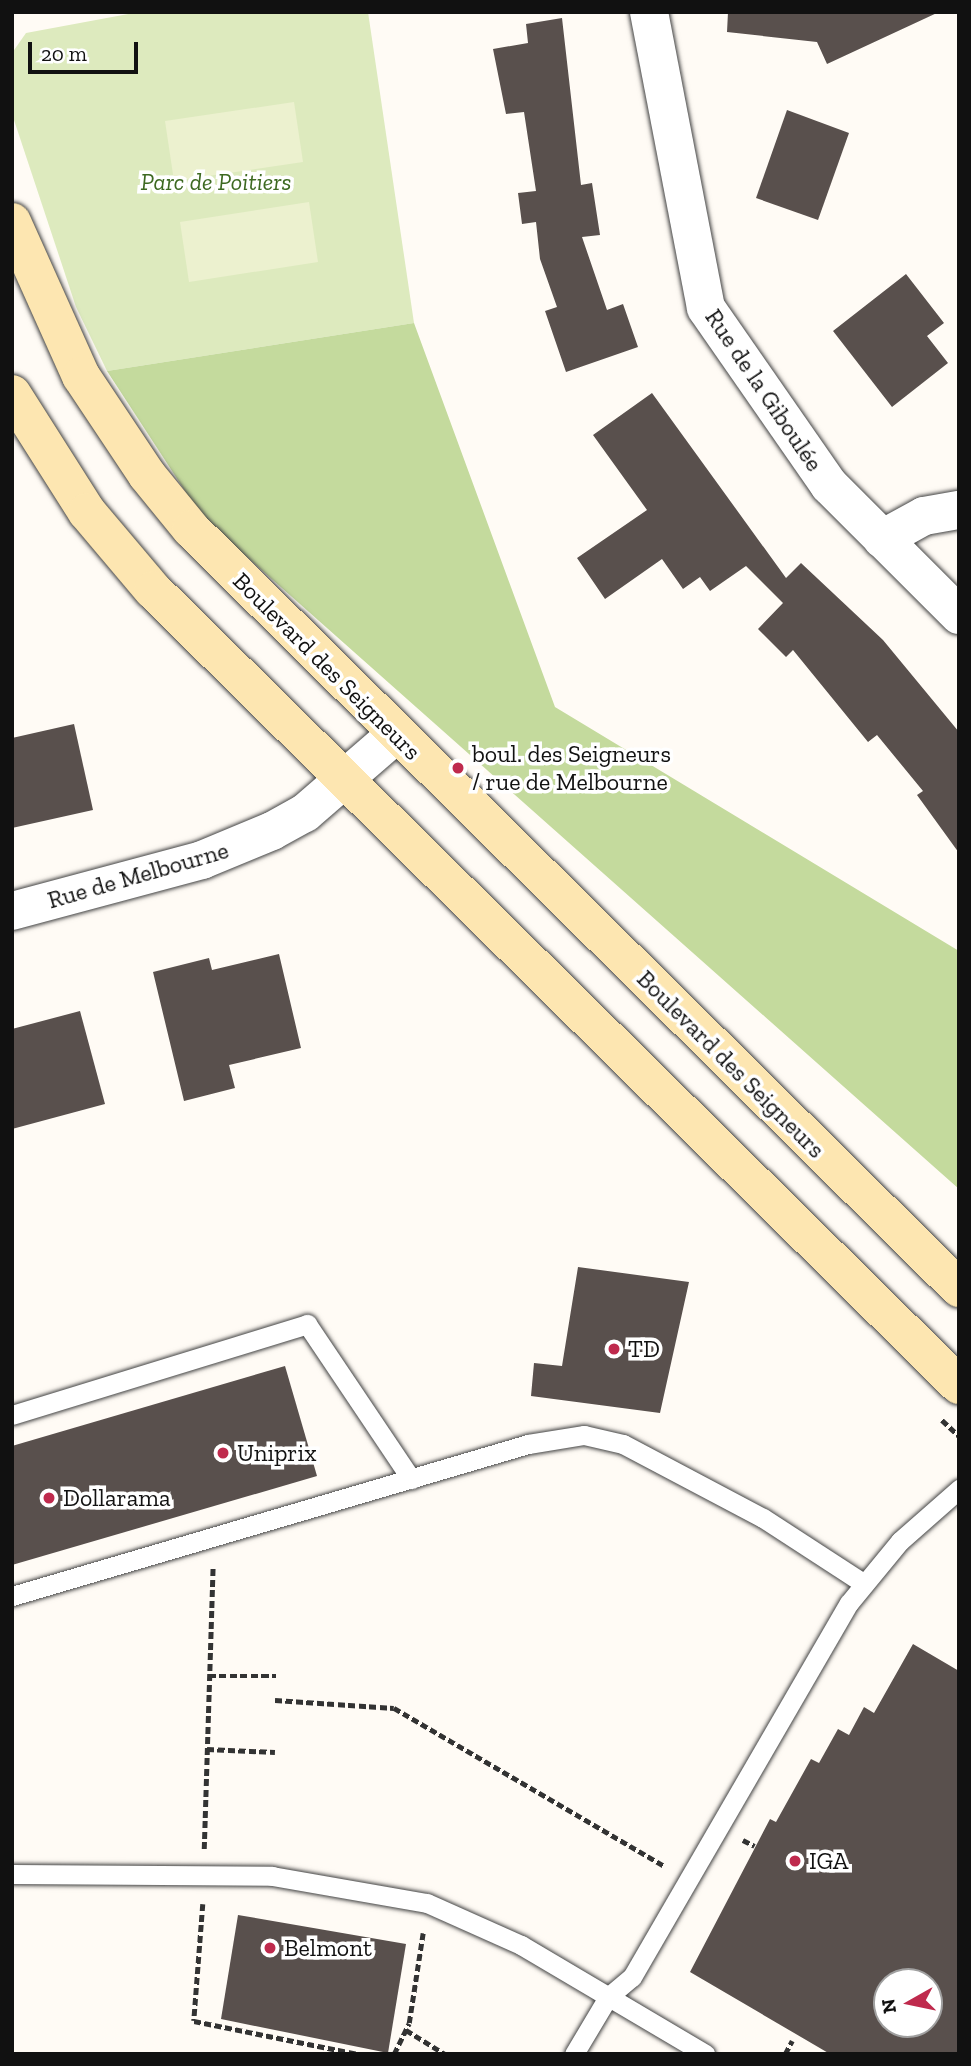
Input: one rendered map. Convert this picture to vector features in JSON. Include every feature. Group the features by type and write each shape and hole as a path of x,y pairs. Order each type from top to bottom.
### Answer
{"street":[{"name":"Rue de la Giboulée","path":"649,12 706,308 800,447 882,539 959,615"},
{"name":"Boulevard des Seigneurs","path":"12,222 81,376 147,475 210,550 959,1288"},
{"path":"12,394 50,458 126,559 345,780 959,1385"},
{"path":"882,539 924,516 959,510"},
{"name":"Rue de Melbourne","path":"12,911 227,852 304,813 395,735"}],"lane":[{"path":"12,1415 307,1324 411,1479"},
{"path":"12,1596 528,1444 584,1435 623,1444 762,1518 863,1583"},
{"path":"574,2054 608,1997 632,1977 863,1583 900,1541 959,1489"},
{"path":"12,1874 272,1876 427,1903 472,1919 705,2054"}],"path":[{"path":"204,1850 213,1567"},
{"path":"209,1675 276,1676"},
{"path":"275,1700 394,1707 668,1868"},
{"path":"207,1749 275,1752"},
{"path":"744,1840 755,1846"},
{"path":"204,1892 194,2021 357,2054"},
{"path":"394,2054 405,2030 424,1927"},
{"path":"405,2030 445,2054"},
{"path":"785,2054 792,2041"}],"green space":[{"name":"Parc de Poitiers","path":"139,12 368,12 414,323 107,371 76,307 12,114 12,53 26,33"},
{"path":"294,102 303,162 174,181 165,121"},
{"path":"309,202 318,262 189,282 180,222"},
{"path":"414,323 555,707 959,951 959,1189 202,517 107,371"}],"building":[{"path":"728,12 939,12 827,64 817,42 727,32"},
{"path":"562,18 581,185 592,183 600,235 582,237 607,310 623,304 638,347 566,372 545,311 557,307 540,259 536,222 522,224 518,193 536,191 524,112 506,114 493,49 528,43 526,24"},
{"path":"787,110 849,133 818,220 756,198"},
{"path":"906,274 944,323 927,336 948,363 892,407 833,331"},
{"path":"652,393 786,578 801,563 883,640 959,732 959,853 917,795 923,791 877,735 868,742 793,650 786,657 758,629 783,603 746,566 710,591 700,577 683,589 662,559 605,599 577,558 647,510 593,435"},
{"path":"74,724 93,810 12,828 12,738"},
{"path":"279,954 301,1048 229,1065 235,1088 184,1101 153,972 209,958 212,970"},
{"path":"80,1011 105,1104 12,1129 12,1029"},
{"path":"578,1267 689,1282 660,1413 531,1396 534,1363 562,1366"},
{"path":"285,1366 317,1476 12,1565 12,1446"},
{"path":"913,1644 959,1671 959,2054 830,2054 690,1972 770,1819 776,1822 811,1759 819,1763 838,1729 849,1735 864,1707 874,1713"},
{"path":"238,1915 406,1944 388,2053 221,2019"}],"place":[{"name":"boul. des Seigneurs / rue de Melbourne","path":"458,768"},
{"name":"TD","path":"614,1349"},
{"name":"Uniprix","path":"223,1453"},
{"name":"Dollarama","path":"49,1498"},
{"name":"IGA","path":"795,1861"},
{"name":"Belmont","path":"270,1948"}]}
